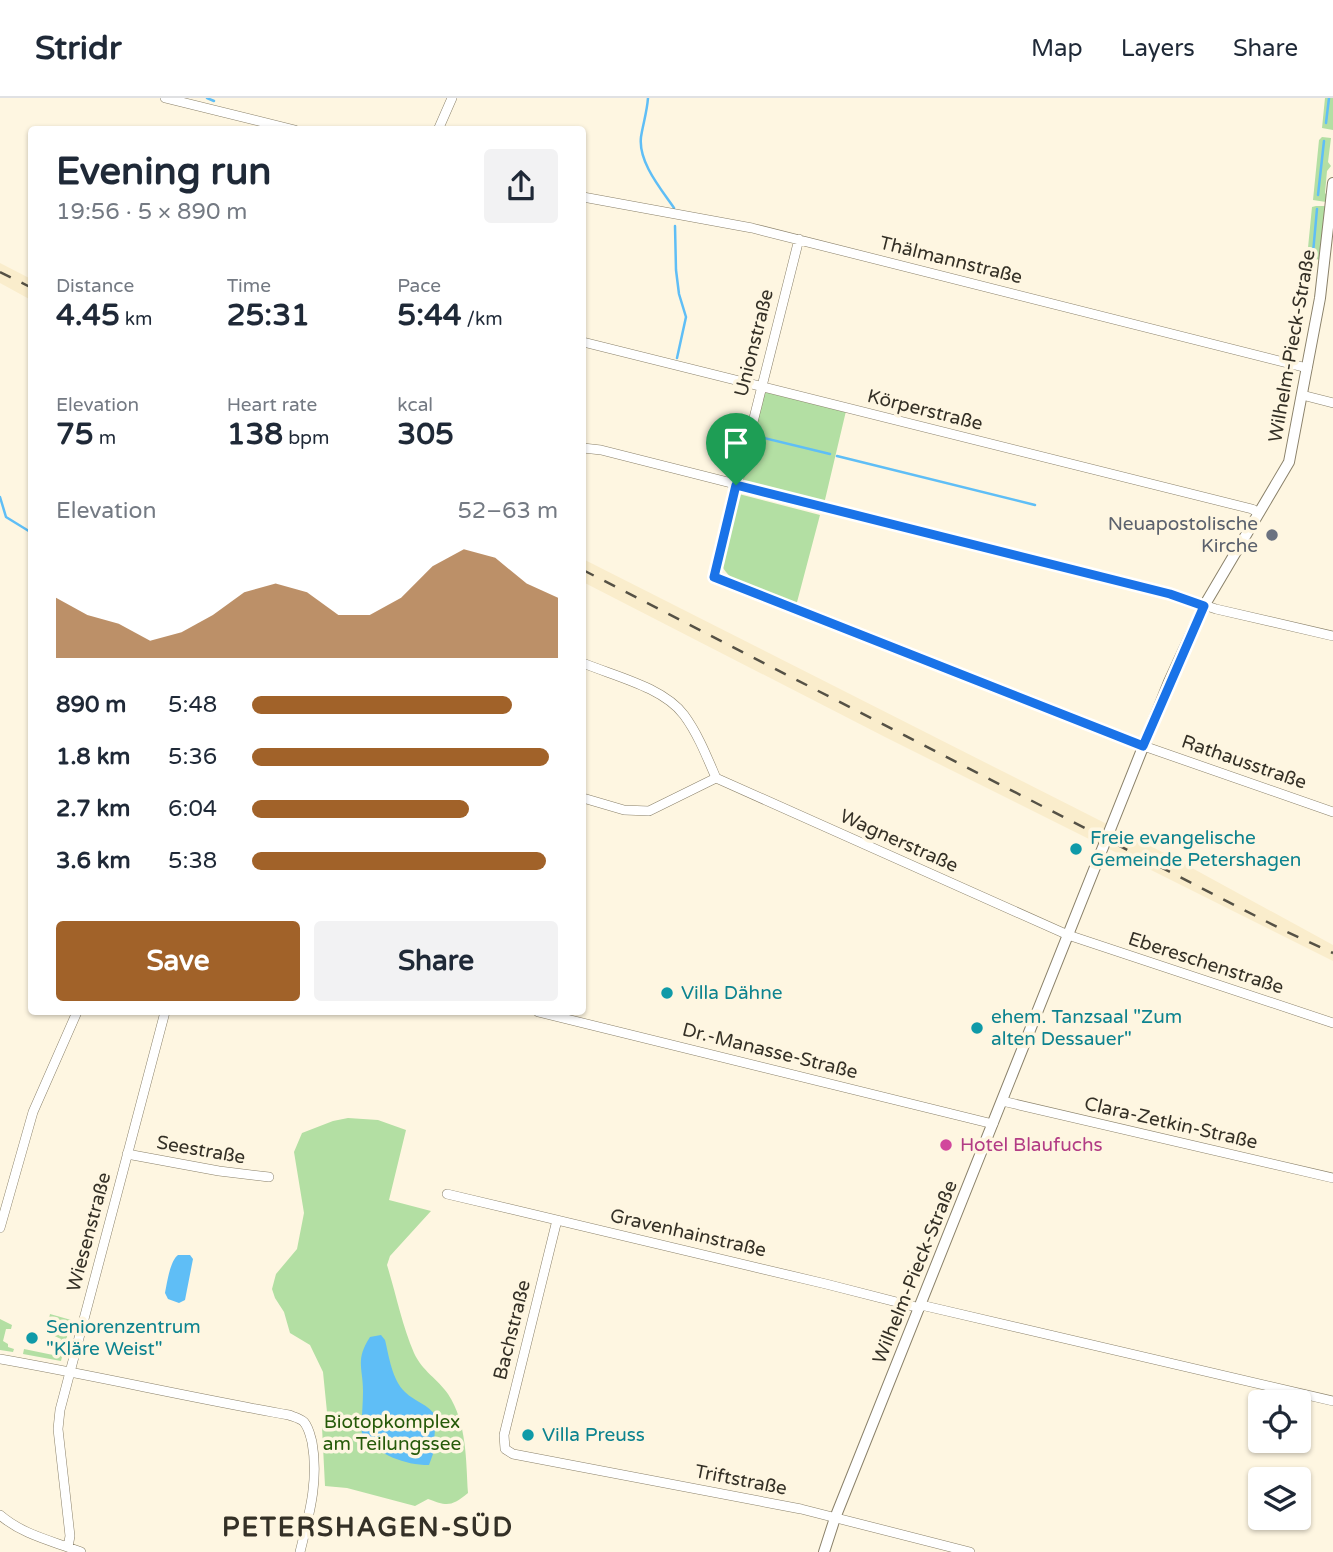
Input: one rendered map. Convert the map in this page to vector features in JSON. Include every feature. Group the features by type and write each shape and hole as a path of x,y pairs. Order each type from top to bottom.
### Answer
{"street":[{"path":"165,98 279,126"},
{"path":"440,126 452,98"},
{"name":"Wilhelm-Pieck-Straße","path":"824,1552 835,1518 1179,660 1204,606 1289,462 1320,298 1333,183"},
{"name":"Thälmannstraße","path":"586,198 799,239 1307,368"},
{"name":"Unionstraße","path":"714,577 799,239"},
{"name":"Körperstraße","path":"586,343 1252,509 1259,513"},
{"path":"1303,395 1333,402"},
{"path":"586,448 1170,594 1204,606 1333,636"},
{"name":"Rathausstraße","path":"714,577 1143,746 1333,812"},
{"path":"586,664 653,691 674,704 690,725 716,778 649,811 624,810 586,799"},
{"name":"Wagnerstraße","path":"716,778 1068,935"},
{"name":"Ebereschenstraße","path":"1068,935 1333,1023"},
{"path":"0,1228 33,1112 76,1015"},
{"name":"Wiesenstraße","path":"68,1547 70,1536 58,1429 60,1410 164,1015"},
{"name":"Dr.-Manasse-Straße","path":"550,1015 993,1124"},
{"name":"Clara-Zetkin-Straße","path":"1002,1101 1333,1178"},
{"name":"Seestraße","path":"127,1153 219,1171 269,1177"},
{"name":"Gravenhainstraße","path":"447,1194 921,1307 1333,1401"},
{"name":"Bachstraße","path":"505,1449 504,1435 557,1220"},
{"path":"0,1359 289,1415 301,1420 309,1431 315,1480 300,1552"},
{"name":"Triftstraße","path":"505,1449 513,1454 801,1509 944,1549 970,1552"},
{"path":"0,1515 10,1524 33,1535 81,1552"}],"shaded area":[{"path":"0,263 28,277 28,298 0,283"},
{"path":"586,561 1170,856 1333,945 1333,961 885,737 586,584"}],"green space":[{"path":"1325,98 1333,98 1333,130 1322,128"},
{"path":"1322,137 1331,138 1328,162 1331,166 1327,171 1326,202 1313,200 1319,140"},
{"path":"1325,206 1322,260 1307,258 1312,207"},
{"path":"761,391 846,411 824,504 739,484"},
{"path":"735,493 820,515 796,606 748,588 727,573 721,563 724,530"},
{"name":"Biotopkomplex am Teilungssee","path":"348,1118 378,1120 406,1130 389,1200 431,1211 390,1256 387,1265 414,1353 448,1394 459,1417 468,1493 453,1503 445,1504 428,1499 415,1506 347,1488 325,1486 322,1427 327,1412 323,1372 310,1345 290,1333 284,1312 272,1289 276,1274 297,1249 304,1213 294,1152 302,1133"},
{"path":"50,1314 71,1320 61,1361 23,1354 24,1349 58,1356 61,1339 46,1332"},
{"path":"0,1319 12,1325 11,1329 6,1329 3,1341 14,1349 13,1352 0,1350"}],"water":[{"path":"178,1255 190,1255 193,1259 185,1300 179,1303 168,1299 165,1293 171,1267"},
{"path":"381,1335 401,1387 430,1409 436,1417 433,1454 429,1465 393,1458 362,1436 361,1358 370,1337"}],"waterway":[{"path":"207,98 214,101"},
{"path":"648,98 641,137 643,156 674,208"},
{"path":"1326,123 1329,98"},
{"path":"1318,195 1324,141"},
{"path":"1313,253 1317,209"},
{"path":"675,226 676,270 686,317 677,358"},
{"path":"1310,279 1311,267"},
{"path":"752,435 830,454"},
{"path":"837,456 1035,505"},
{"path":"0,497 6,517 28,531"}],"railway":[{"path":"0,272 28,286"},
{"path":"586,572 1283,930 1333,953"}],"place":[{"name":"Neuapostolische Kirche","path":"1272,535"},
{"name":"Freie evangelische Gemeinde Petershagen","path":"1076,849"},
{"name":"Villa Dähne","path":"667,993"},
{"name":"ehem. Tanzsaal \"Zum alten Dessauer\"","path":"977,1028"},
{"name":"Hotel Blaufuchs","path":"946,1145"},
{"name":"Seniorenzentrum \"Kläre Weist\"","path":"32,1338"},
{"name":"Villa Preuss","path":"528,1435"}],"district":[{"name":"PETERSHAGEN-SÜD","path":"368,1527"}],"route":[{"path":"736,485 1170,594 1204,606 1143,746 714,577 736,485"}]}
